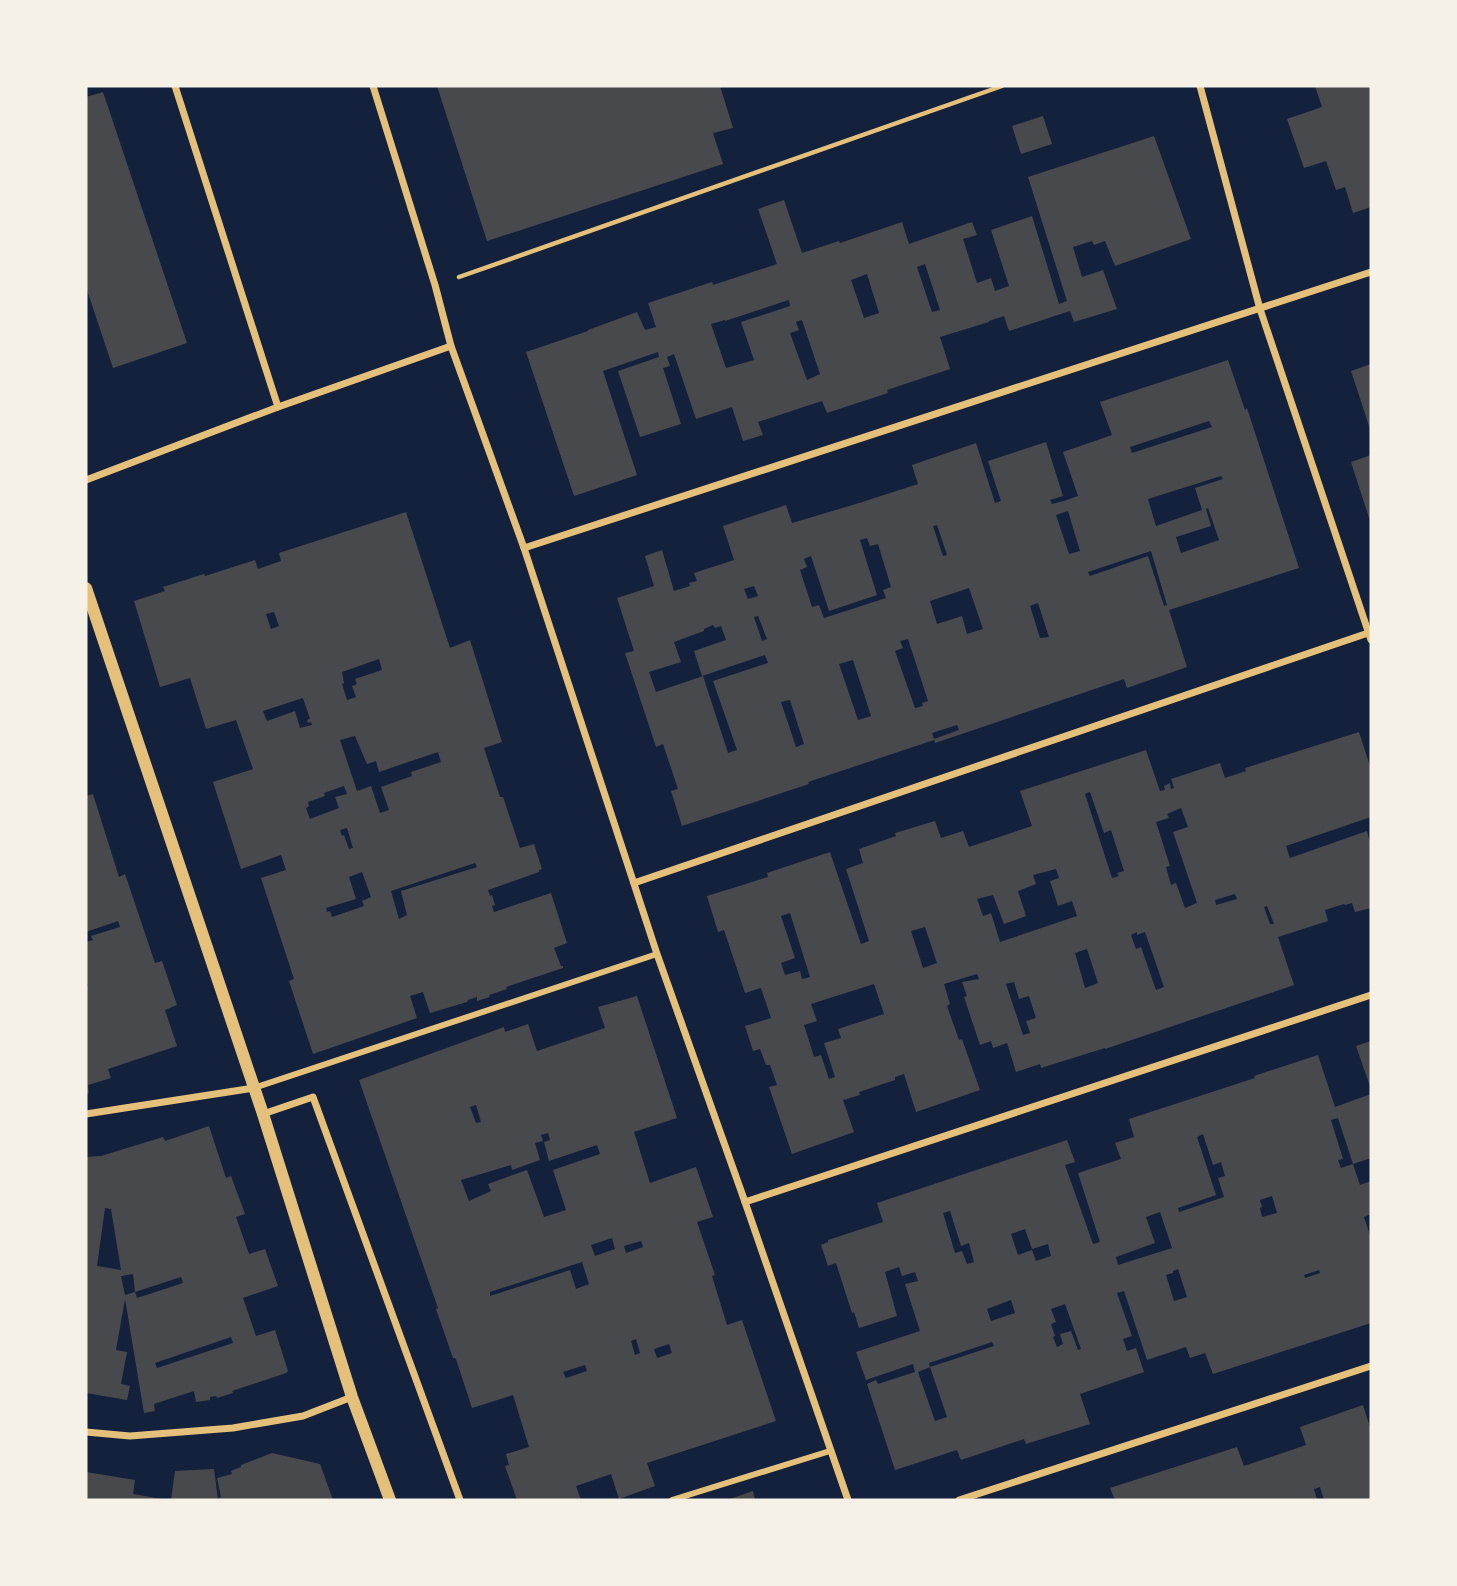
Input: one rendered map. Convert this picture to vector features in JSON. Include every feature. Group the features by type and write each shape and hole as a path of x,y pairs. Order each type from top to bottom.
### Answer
{"street":[{"path":"176,86 278,407"},
{"path":"373,86 435,285 451,346 524,548 657,954 746,1202 848,1500"},
{"path":"634,883 1371,635 1260,309 1200,86"},
{"path":"524,548 1371,272"},
{"path":"86,480 278,407 451,346"},
{"path":"86,588 263,1114 352,1397 390,1500"},
{"path":"86,1114 254,1088 657,954"},
{"path":"746,1202 1371,995"},
{"path":"263,1114 313,1097 460,1500"},
{"path":"959,1500 1371,1366"},
{"path":"86,1432 130,1436 233,1428 303,1416 352,1397"},
{"path":"672,1500 830,1451"}],"path":[{"path":"435,285 1002,86"}],"building":[{"path":"437,86 720,86 733,128 713,133 723,164 487,241"},
{"path":"1315,86 1371,86 1371,207 1353,213 1345,187 1336,190 1326,161 1304,168 1287,119 1322,107"},
{"path":"103,92 187,343 113,368 86,287 86,97"},
{"path":"1043,116 1052,144 1021,154 1012,126"},
{"path":"1154,136 1191,239 1115,266 1105,241 1094,245 1092,241 1073,247 1082,277 1103,270 1117,309 1074,322 1070,311 1009,331 1004,316 940,337 950,369 827,413 822,401 758,422 763,435 743,441 732,407 696,419 674,354 667,357 670,366 663,368 681,424 640,437 618,371 659,357 658,352 603,371 637,475 574,496 526,352 637,312 645,330 656,327 648,303 777,264 758,209 784,200 802,253 902,222 909,244 972,222 977,235 963,239 977,283 991,278 995,291 1009,286 991,230 1032,216 1059,304 1067,301 1028,177","holes":["925,264 940,310 932,312 917,267","867,274 879,313 864,318 851,280","789,300 790,306 741,322 754,360 726,368 711,324","802,320 820,374 807,380 790,333 799,330 796,322"]},
{"path":"1228,360 1245,410 1247,408 1299,568 1169,610 1187,667 1127,688 1124,679 682,826 671,791 678,789 663,744 656,747 625,653 634,651 617,598 654,586 645,556 662,550 674,591 690,586 689,583 697,581 694,573 734,560 723,526 786,505 792,523 918,484 912,465 976,443 995,503 1001,501 988,461 1046,442 1063,496 1050,500 1052,504 1064,501 1078,496 1063,452 1112,435 1100,402","holes":["1209,421 1212,427 1132,453 1130,447","1221,476 1223,479 1195,488 1202,510 1156,526 1148,499","1208,508 1219,540 1181,553 1176,537 1211,526 1206,509","1068,511 1080,551 1069,554 1056,515","937,525 947,555 943,556 933,526","867,538 870,546 878,544 891,587 883,590 886,598 824,618 819,605 812,607 800,570 807,567 804,559 811,556 829,611 877,595 860,540","1151,551 1167,605 1164,606 1148,556 1090,576 1088,572","754,586 758,596 748,599 744,589","969,588 983,629 967,634 962,616 937,624 930,601","1038,603 1049,637 1040,638 1030,606","758,616 767,639 762,641 754,617","713,625 715,628 721,626 726,640 694,651 702,676 765,655 768,663 713,681 737,750 728,753 703,676 656,692 649,672 681,662 674,642","908,639 928,701 922,703 923,706 915,708 895,651 903,648 900,641","853,660 871,716 858,720 839,664","790,700 804,744 796,747 781,702","957,725 959,730 934,739 932,733"]},
{"path":"1371,364 1371,432 1351,371"},
{"path":"1371,455 1371,524 1351,462"},
{"path":"406,512 450,648 470,640 502,742 484,748 520,848 534,844 542,869 488,890 495,905 492,906 494,912 551,893 567,943 554,948 563,968 506,987 507,989 489,995 490,997 477,1001 477,997 430,1013 423,992 410,996 417,1018 313,1054 289,981 294,979 261,878 286,870 281,855 241,869 213,782 253,769 236,720 206,729 190,678 160,687 134,601 165,591 163,587 255,560 258,569 281,561 279,553","holes":["274,612 279,626 271,629 266,614","379,659 382,670 355,679 357,684 352,686 356,697 347,700 342,684 342,672","303,698 310,719 307,720 312,725 300,728 295,711 267,721 263,711","355,736 367,764 376,761 379,772 438,752 441,762 411,772 412,776 381,787 389,810 380,813 371,786 357,791 340,740","344,786 347,794 335,797 339,808 310,819 306,808 309,806 308,802 325,796 324,793","347,828 353,848 349,849 344,835 342,836 340,830","475,863 477,867 401,891 407,915 399,919 391,891","362,872 371,897 362,901 364,906 332,917 330,911 327,912 326,908 356,899 349,877"]},
{"path":"1359,732 1371,769 1371,817 1286,846 1290,858 1367,831 1371,846 1371,908 1355,912 1352,903 1344,904 1325,910 1328,921 1278,937 1294,985 1105,1049 1041,1068 1040,1064 1016,1072 1007,1043 993,1048 991,1041 980,1045 964,997 967,996 962,982 979,979 977,974 944,984 950,1004 947,1006 980,1090 916,1112 904,1074 895,1077 895,1080 843,1100 854,1132 792,1154 769,1087 777,1085 770,1065 766,1065 760,1049 753,1051 745,1026 771,1018 761,988 745,993 724,930 718,932 707,896 768,877 767,873 830,852 861,944 869,941 846,869 863,863 859,849 896,836 895,833 935,821 941,838 963,831 969,847 1032,826 1020,791 1146,750 1160,791 1165,790 1164,786 1170,783 1171,789 1174,788 1171,779 1220,763 1225,778 1246,771 1245,768","holes":["1090,792 1104,833 1111,830 1124,871 1117,873 1119,876 1112,878 1085,794","1181,808 1188,827 1173,832 1197,903 1185,908 1176,883 1171,885 1166,867 1170,866 1156,822 1169,818 1167,814","1056,869 1059,878 1050,881 1058,906 1072,901 1077,916 1000,942 991,913 983,916 977,899 993,895 1004,924 1026,916 1018,891 1036,884 1033,875","1235,894 1237,899 1216,905 1215,900","1267,906 1274,924 1270,924 1264,907","790,913 810,977 802,979 800,971 785,975 781,963 795,958 781,916","925,927 937,963 923,968 911,931","1145,932 1164,987 1156,990 1141,947 1136,949 1131,935","1087,949 1098,983 1085,988 1075,953","1014,982 1019,999 1029,996 1036,1018 1026,1021 1030,1033 1023,1035 1006,984","874,984 884,1014 838,1029 841,1038 824,1043 835,1077 829,1079 821,1055 814,1057 804,1025 817,1021 811,1004"]},
{"path":"93,794 119,877 125,874 155,963 162,961 177,1005 165,1010 177,1046 108,1069 111,1078 88,1085 89,1093 86,1094 86,942 93,940 91,936 120,927 118,921 86,932 86,796"},
{"path":"637,996 677,1118 634,1132 650,1183 696,1167 713,1217 697,1222 715,1275 712,1276 727,1325 742,1320 776,1421 647,1463 655,1486 619,1499 611,1474 576,1486 581,1500 517,1500 505,1466 509,1465 506,1454 529,1447 513,1395 472,1408 359,1080 504,1027 505,1032 528,1024 537,1051 605,1028 598,1007","holes":["476,1105 481,1122 476,1123 470,1107","548,1133 550,1140 544,1142 549,1161 597,1145 600,1154 553,1170 566,1210 544,1217 527,1170 488,1184 491,1191 469,1201 461,1180 511,1165 512,1170 540,1160 535,1143 543,1141 541,1135","612,1238 615,1249 595,1256 591,1245","641,1241 643,1247 626,1253 624,1246","582,1262 589,1284 576,1289 570,1270 490,1296 490,1292","636,1339 640,1353 635,1355 631,1341","669,1344 672,1353 657,1358 654,1349","585,1365 587,1371 566,1378 563,1372"]},
{"path":"1371,1041 1371,1089 1356,1046"},
{"path":"1318,1055 1335,1107 1371,1094 1371,1158 1353,1164 1360,1185 1371,1181 1371,1214 1364,1217 1371,1238 1371,1323 1213,1374 1205,1353 1190,1358 1186,1347 1147,1360 1124,1291 1117,1293 1132,1336 1123,1339 1127,1351 1136,1348 1144,1372 1080,1394 1090,1424 1026,1444 1024,1439 961,1460 957,1450 895,1470 867,1384 876,1380 878,1384 915,1372 913,1364 866,1380 856,1352 920,1331 905,1284 918,1281 915,1272 902,1276 899,1267 885,1272 897,1316 859,1328 836,1263 828,1266 821,1245 828,1240 883,1222 877,1203 1067,1140 1075,1162 1065,1165 1093,1244 1100,1242 1078,1173 1121,1159 1115,1143 1134,1137 1129,1119 1255,1078 1254,1076","holes":["1338,1118 1353,1164 1341,1168 1338,1160 1343,1159 1331,1120","1203,1134 1213,1165 1221,1162 1225,1176 1218,1178 1224,1197 1179,1212 1178,1208 1216,1195 1197,1137","1272,1196 1277,1213 1262,1217 1260,1200","950,1211 961,1246 969,1243 974,1262 967,1264 962,1251 955,1253 943,1213","1160,1212 1172,1248 1118,1265 1116,1257 1155,1243 1146,1217","1025,1229 1032,1249 1048,1244 1051,1256 1036,1261 1032,1250 1018,1255 1011,1234","1178,1269 1187,1297 1174,1301 1166,1275","1319,1270 1320,1273 1305,1278 1304,1275","1011,1300 1015,1313 991,1321 987,1309","1065,1304 1081,1349 1078,1350 1071,1331 1060,1334 1063,1344 1057,1347 1051,1324 1056,1322 1051,1309","992,1342 994,1346 930,1367 929,1363","930,1367 947,1417 935,1421 918,1372"]},
{"path":"209,1126 226,1178 231,1176 245,1214 236,1217 249,1254 265,1249 278,1286 243,1298 256,1336 275,1330 288,1371 232,1391 233,1393 217,1398 210,1397 210,1400 196,1402 194,1391 154,1404 155,1411 144,1413 125,1299 116,1350 127,1352 121,1384 130,1386 127,1400 86,1393 86,1157 101,1156 163,1137 165,1141","holes":["105,1208 111,1209 121,1270 97,1266","133,1274 135,1292 125,1295 121,1276","181,1277 183,1283 137,1298 135,1292","231,1337 233,1343 157,1368 155,1363"]},
{"path":"1363,1405 1371,1430 1371,1500 1324,1500 1320,1487 1314,1489 1317,1500 1115,1500 1110,1488 1237,1447 1244,1466 1306,1445 1300,1427"},
{"path":"272,1453 320,1464 333,1500 219,1500 221,1497 217,1478 232,1474 231,1471 241,1465"},
{"path":"214,1469 218,1500 171,1500 175,1471"},
{"path":"86,1472 135,1480 133,1494 162,1500 86,1500"},
{"path":"753,1491 755,1500 727,1500"}]}
